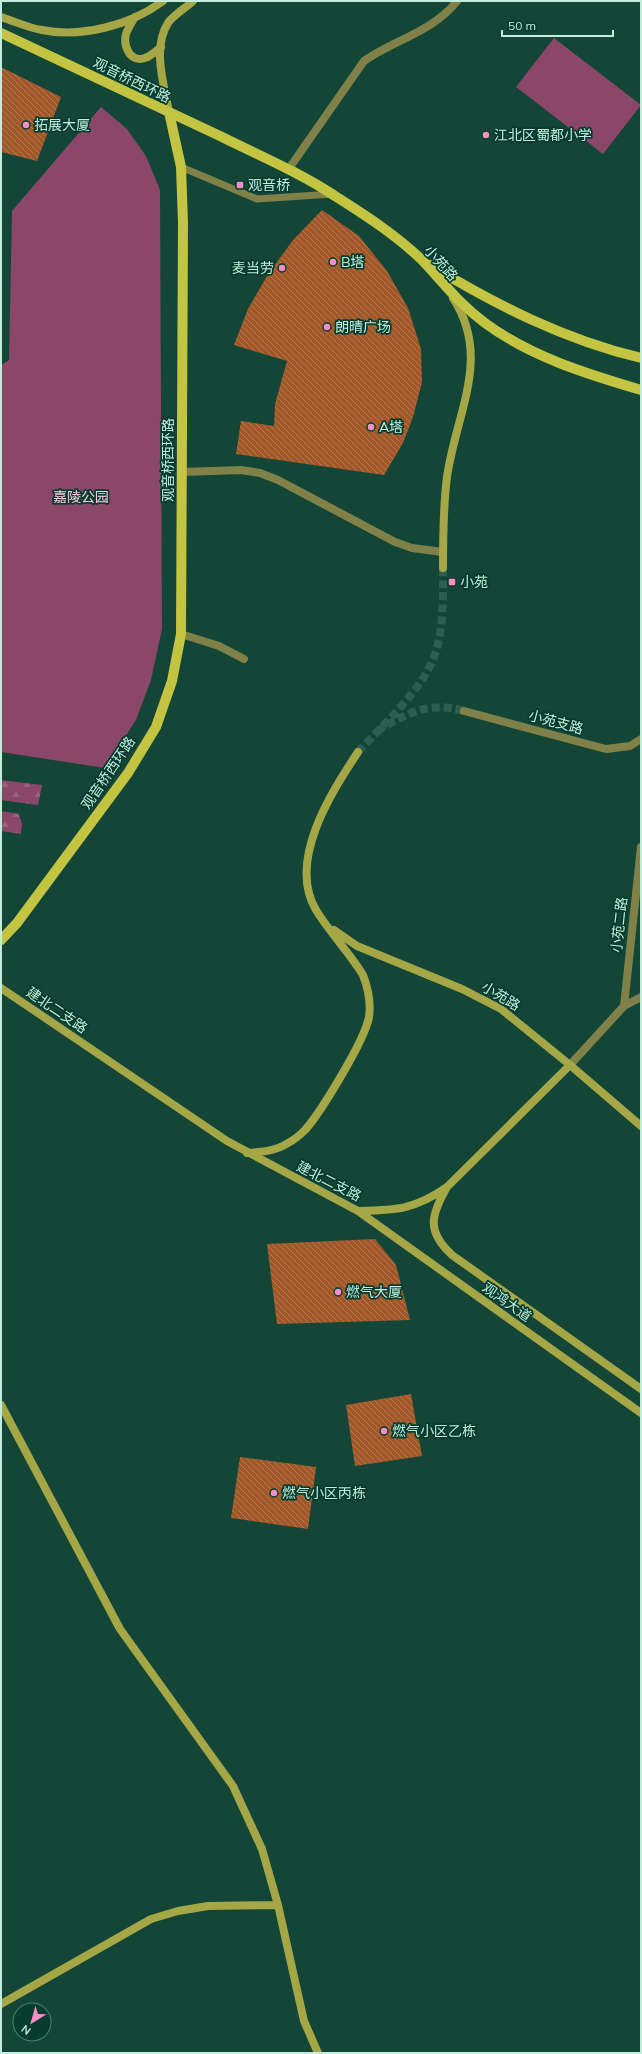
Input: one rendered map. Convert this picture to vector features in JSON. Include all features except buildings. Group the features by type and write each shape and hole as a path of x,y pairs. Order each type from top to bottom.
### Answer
{"main road":[{"name":"观音桥西环路","path":"1,33 169,112 181,167 183,223 181,634 172,681 156,726 128,773 17,923 1,940"},
{"name":"小苑路","path":"169,112 288,170 333,194 383,228 422,260 449,292"},
{"path":"422,260 481,296 530,319 577,340 641,358"},
{"path":"449,292 483,322 511,341 562,364 641,390"}],"street":[{"path":"1,17 42,30 71,33 112,26 135,17 163,1"},
{"path":"169,112 161,60 163,33 168,22 193,1"},
{"path":"288,170 364,62 381,49 438,20 457,1"},
{"path":"135,17 126,33 126,50 130,55 137,59 144,58 161,47"},
{"name":"小苑路","path":"443,568 444,508 447,475 470,371 472,352 466,321 449,292"},
{"path":"182,472 241,470 260,473 278,480 395,542 412,548 443,552"},
{"path":"181,634 219,646 244,660"},
{"name":"小苑支路","path":"464,711 606,749 630,746 641,739"},
{"name":"小苑路","path":"246,1153 274,1150 287,1144 304,1131 318,1114 365,1030 369,1017 367,986 356,964 316,910 310,897 307,868 320,818 326,804 358,752"},
{"name":"小苑二路","path":"624,1006 641,847"},
{"name":"小苑路","path":"326,924 357,946 462,989 501,1009 570,1065 641,1126"},
{"name":"建北二支路","path":"1,988 246,1153 358,1212 395,1210 414,1206 447,1187 570,1065 624,1006 641,997"},
{"name":"观鸿大道","path":"447,1187 436,1207 433,1219 435,1232 441,1244 452,1255 641,1389"},
{"name":"观鸿大道","path":"358,1212 641,1413"},
{"path":"1,1405 120,1629 233,1786 262,1849 278,1905 304,2021 318,2053"},
{"path":"1,2004 151,1919 178,1911 208,1906 278,1905"}],"lane":[{"path":"181,167 257,198 333,194"}],"green space":[{"path":"554,38 641,105 603,154 516,87"},
{"name":"嘉陵公园","path":"101,107 127,129 146,156 160,190 162,629 151,680 136,720 105,768 1,752 1,365 9,360 12,211"},
{"path":"1,780 42,785 38,805 1,800"},
{"path":"1,811 19,814 22,824 21,834 1,831"}],"tunnel":[{"path":"358,752 404,704 424,677 432,662 437,648 441,628 443,608 443,568"},
{"path":"377,731 418,710 439,707 464,711"}],"place":[{"name":"拓展大厦","path":"26,125"},
{"name":"江北区蜀都小学","path":"486,135"},
{"name":"观音桥","path":"240,185"},
{"name":"B塔","path":"333,262"},
{"name":"麦当劳","path":"282,268"},
{"name":"朗晴广场","path":"327,327"},
{"name":"A塔","path":"371,427"},
{"name":"小苑","path":"452,582"},
{"name":"燃气大厦","path":"338,1292"},
{"name":"燃气小区乙栋","path":"384,1431"},
{"name":"燃气小区丙栋","path":"274,1493"}]}
